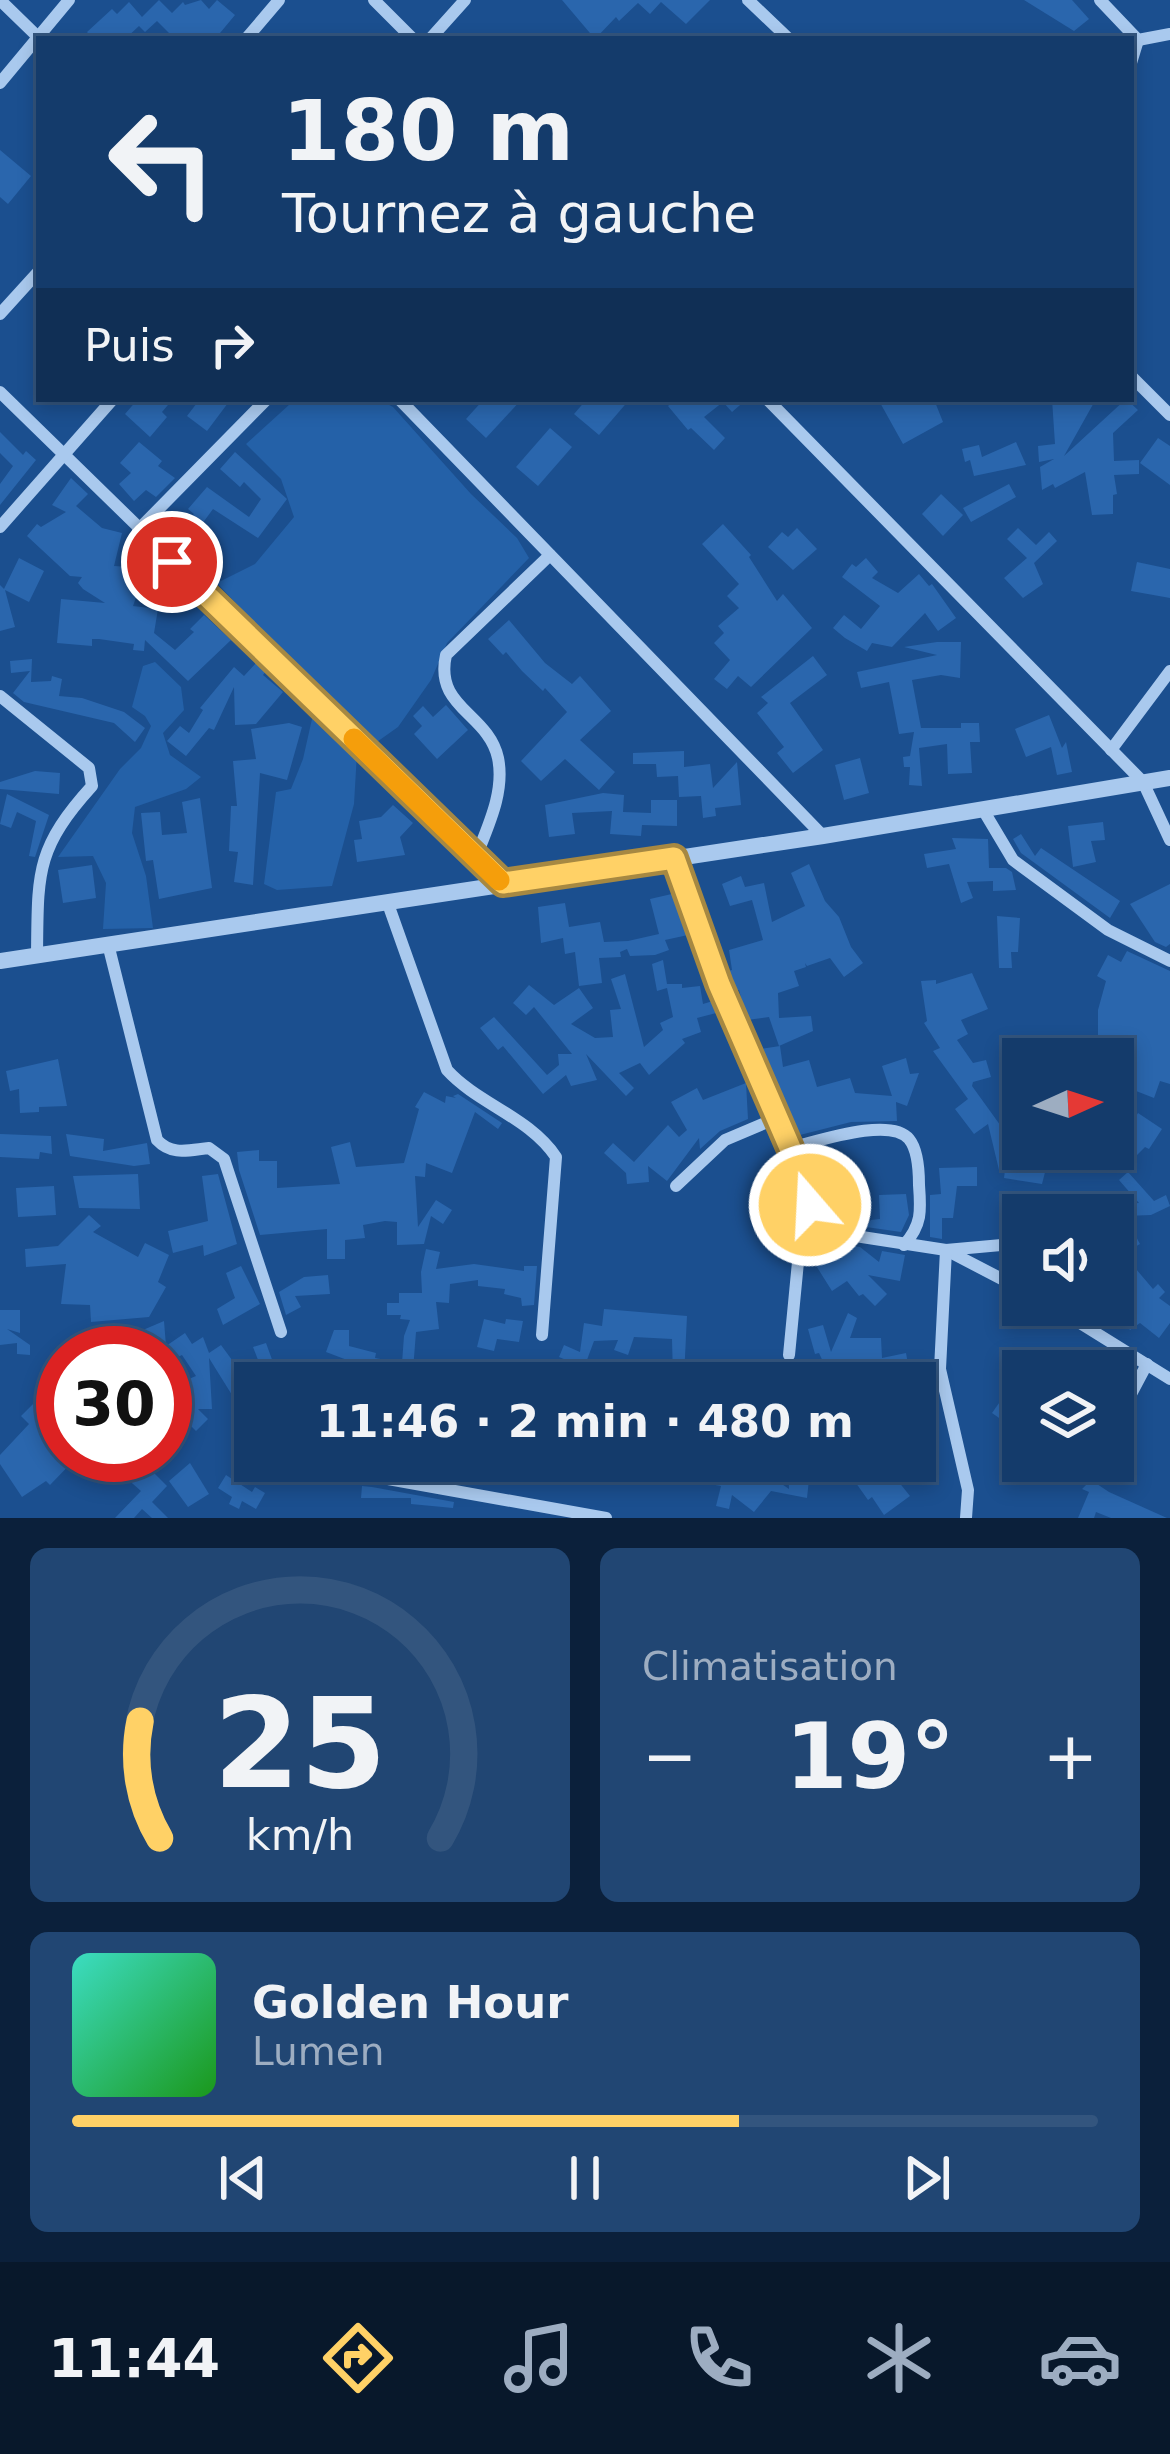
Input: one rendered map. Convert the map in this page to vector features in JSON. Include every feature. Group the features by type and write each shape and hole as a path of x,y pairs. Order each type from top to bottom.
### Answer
{"street":[{"path":"0,0 36,36"},
{"path":"40,36 69,0"},
{"path":"249,36 279,0"},
{"path":"374,0 410,36"},
{"path":"433,36 466,0"},
{"path":"748,0 786,36"},
{"path":"1100,0 1131,36"},
{"path":"1134,40 1170,34"},
{"path":"0,82 36,40"},
{"path":"0,314 36,274"},
{"path":"1134,379 1170,415"},
{"path":"0,392 503,883"},
{"path":"0,527 110,402"},
{"path":"138,530 264,402"},
{"path":"401,402 823,836"},
{"path":"770,402 1143,782 1170,840"},
{"path":"476,857 495,808 498,755 484,730 447,692 442,671 446,655 550,555"},
{"path":"1112,750 1170,670"},
{"path":"0,696 89,768 93,778 92,786 53,835 38,877 37,955"},
{"path":"0,961 823,836 1170,778"},
{"path":"982,808 1013,860 1108,930 1170,961"},
{"path":"674,858 719,984 810,1205 789,1355"},
{"path":"387,901 447,1070 463,1087 502,1108 556,1157 542,1335"},
{"path":"108,944 157,1140 176,1152 209,1148 224,1159 281,1332"},
{"path":"676,1186 725,1140 777,1118"},
{"path":"790,1148 878,1130 897,1130 909,1138 919,1172 920,1222 904,1246"},
{"path":"806,1234 849,1235 946,1250 1002,1245"},
{"path":"946,1250 1002,1279"},
{"path":"946,1250 940,1370 968,1490 966,1518"},
{"path":"1086,1326 1170,1379"},
{"path":"1134,1388 1147,1364"},
{"path":"405,1482 606,1518"}],"shaded area":[{"path":"384,402 393,407 517,538 529,558 447,643 431,680 398,727 374,744 217,583 255,564 294,517 281,479 246,444 290,404"},
{"path":"155,662 181,687 184,710 163,733 170,755 201,777 186,789 135,807 132,833 146,876 153,928 103,929 106,883 93,856 58,857 120,769 141,748 151,726 132,707 143,666"},
{"path":"312,719 324,720 357,753 354,804 332,886 277,890 264,884 276,792 291,789"}],"building":[{"path":"159,0 172,13 183,2 201,0 209,9 217,0 235,15 218,36 172,36 157,21 145,32 139,26 128,36 90,36 87,32 112,9 117,14 129,2 142,17"},
{"path":"562,0 710,0 686,24 661,2 650,14 638,3 592,36"},
{"path":"1024,0 1072,0 1089,19 1074,31"},
{"path":"0,150 31,176 8,204 0,197"},
{"path":"135,402 170,402 162,412 167,417 150,437 125,414"},
{"path":"198,402 229,402 207,431 187,416"},
{"path":"481,402 519,402 486,438 466,419"},
{"path":"584,402 627,402 599,435 574,414"},
{"path":"673,402 723,402 704,417 725,438 714,450 668,406"},
{"path":"723,402 744,402 732,412"},
{"path":"880,402 935,402 943,422 903,444"},
{"path":"1052,402 1094,402 1064,456 1123,402 1138,410 1113,433 1114,461 1139,460 1139,474 1114,475 1113,514 1092,515 1085,472 1042,490 1040,467 1054,459 1039,462 1038,446 1055,444"},
{"path":"550,428 572,447 538,486 516,467"},
{"path":"0,432 23,455 26,451 36,460 0,505 0,484 13,466 0,453"},
{"path":"1158,438 1170,446 1170,485 1140,463"},
{"path":"139,442 175,478 156,497 146,490 134,501 119,484 131,473 120,463"},
{"path":"1016,442 1026,465 974,476 970,460 965,462 962,449 979,445 982,457"},
{"path":"235,452 287,499 258,538 213,509 199,528 189,521 194,514 188,509 207,487 249,517 261,499 244,482 240,487 220,469"},
{"path":"71,478 88,494 76,506 102,528 122,533 114,566 130,567 128,585 139,589 133,606 158,609 154,633 175,650 204,615 231,640 188,681 145,640 144,651 133,650 134,644 99,639 92,639 92,646 57,643 61,599 105,603 83,589 78,583 82,577 70,576 27,536 37,524 41,527 66,512 52,505"},
{"path":"1009,484 1016,497 971,522 963,508"},
{"path":"941,494 963,515 943,536 922,514"},
{"path":"723,524 751,555 777,601 783,594 812,628 751,687 738,676 727,689 714,679 730,660 714,643 724,633 718,626 739,608 727,596 739,584 702,544"},
{"path":"797,528 817,549 793,570 768,547 782,532 788,537"},
{"path":"1018,528 1036,545 1049,532 1057,541 1034,563 1043,584 1023,598 1004,578 1027,558 1007,539"},
{"path":"19,558 44,571 29,602 5,590 15,627 0,631 0,585 4,589"},
{"path":"866,558 878,572 872,578 898,593 919,574 956,618 938,631 925,613 892,647 872,643 867,651 845,638 833,628 844,615 861,629 880,606 842,577 852,564 856,567"},
{"path":"1137,562 1170,569 1170,598 1131,591"},
{"path":"509,620 545,663 572,684 580,676 611,711 580,740 615,772 599,790 565,759 541,781 521,761 567,712 488,639"},
{"path":"961,642 960,678 941,675 912,680 921,728 979,723 980,742 970,742 972,773 948,774 947,744 919,748 922,786 909,785 910,767 904,767 903,757 910,756 914,732 899,734 889,682 861,688 857,672 937,655 904,647"},
{"path":"813,656 827,675 790,703 823,750 793,773 777,753 784,747 757,713 768,703 761,697"},
{"path":"32,659 31,682 51,681 52,676 62,679 59,696 124,712 145,728 135,742 114,723 24,702 13,693 30,671 11,673 10,661"},
{"path":"257,662 266,671 263,675 283,692 256,724 235,725 234,687 214,730 209,728 186,756 167,741 180,726 189,733 200,708 234,667 244,676"},
{"path":"446,705 468,730 437,759 414,734 422,726 413,716 423,706 433,717"},
{"path":"1049,715 1062,748 1066,742 1072,772 1057,775 1051,747 1026,757 1015,729"},
{"path":"289,723 302,727 287,780 260,773 253,885 234,882 238,852 229,851 231,806 237,806 233,761 256,759 251,729"},
{"path":"684,751 684,767 710,764 713,788 737,762 741,805 715,808 716,816 703,818 701,796 679,797 678,776 657,777 656,764 633,764 633,753"},
{"path":"860,758 869,793 844,800 835,765"},
{"path":"35,771 60,773 59,794 0,789 0,782"},
{"path":"603,793 624,795 623,812 651,813 651,800 677,800 677,826 642,825 641,836 610,834 612,811 572,813 575,834 549,837 545,805"},
{"path":"7,794 49,815 35,857 29,856 36,821 17,812 11,828 0,824"},
{"path":"200,798 212,888 159,899 153,860 146,861 141,813 160,812 162,835 187,833 182,802"},
{"path":"393,805 413,823 400,837 405,855 357,862 354,840 362,839 359,821 381,817"},
{"path":"1103,822 1105,840 1091,841 1096,862 1073,867 1068,826"},
{"path":"1021,834 1035,856 1041,848 1120,901 1110,918 1021,853 1013,839"},
{"path":"952,838 988,839 989,868 1012,872 1016,890 993,891 993,881 967,882 973,898 961,903 949,864 927,868 924,854 956,849"},
{"path":"809,864 825,901 863,963 844,977 830,958 805,963 806,967 794,971 799,986 778,993 779,1018 811,1016 813,1031 779,1046 769,1017 747,1020 739,990 734,991 726,971 732,970 729,950 763,940 752,900 730,906 722,884 741,876 745,887 764,883 772,922 805,906 791,873"},
{"path":"92,865 96,898 63,903 58,870"},
{"path":"1170,884 1170,944 1166,947 1155,942 1130,904"},
{"path":"676,893 688,935 665,940 669,950 655,955 630,956 627,949 620,952 621,957 599,958 602,983 579,986 575,952 565,954 563,938 541,943 538,907 565,903 569,927 600,922 604,942 628,941 659,934 650,899"},
{"path":"997,916 1020,918 1012,968 999,968"},
{"path":"1127,951 1170,971 1170,1084 1160,1081 1154,1098 1134,1090 1134,1038 1097,1038 1106,981 1097,976 1108,955 1121,962"},
{"path":"663,960 667,984 700,986 703,1004 716,1000 720,1012 697,1018 701,1032 682,1039 685,1043 649,1075 640,1063 619,1073 634,1088 626,1096 586,1054 597,1080 571,1086 566,1075 543,1094 503,1046 498,1050 480,1028 494,1017 547,1075 559,1065 558,1054 572,1054 534,1007 526,1015 513,1003 529,985 554,1005 579,988 593,1008 571,1024 595,1038 613,1037 610,1010 621,1009 611,979 625,974 644,1047 663,1030 660,1023 673,1017 667,988 657,991 652,964"},
{"path":"972,973 988,1009 961,1020 968,1034 957,1040 973,1063 986,1060 991,1077 972,1086 1002,1128 1002,1170 988,1124 974,1134 955,1109 968,1099 933,1051 940,1048 924,1023 921,981 936,980 936,984"},
{"path":"780,1046 783,1067 809,1060 817,1087 850,1078 855,1093 892,1096 882,1066 906,1058 910,1074 919,1073 907,1106 896,1102 897,1121 851,1122 796,1136 762,1055 761,1049"},
{"path":"58,1059 67,1106 20,1113 19,1089 10,1091 6,1071"},
{"path":"746,1083 748,1119 720,1131 700,1149 699,1138 667,1181 648,1166 649,1182 627,1184 626,1173 604,1153 613,1143 634,1162 668,1125 679,1137 687,1130 671,1102 697,1088 703,1100"},
{"path":"424,1092 445,1103 446,1096 456,1098 458,1094 502,1123 498,1129 475,1112 452,1173 426,1163 425,1177 415,1176 418,1227 436,1200 452,1210 443,1224 431,1216 424,1244 397,1245 397,1222 385,1221 363,1225 365,1238 345,1240 345,1259 327,1259 327,1229 260,1235 237,1152 259,1150 259,1161 277,1161 277,1188 340,1184 331,1147 350,1142 356,1167 404,1163 419,1109 415,1107"},
{"path":"1138,1113 1162,1129 1149,1149 1145,1147 1134,1158"},
{"path":"0,1134 51,1136 52,1154 40,1152 39,1159 0,1157"},
{"path":"66,1134 104,1139 103,1151 147,1143 150,1164 70,1156"},
{"path":"977,1167 977,1186 957,1186 953,1218 942,1218 942,1239 930,1237 930,1195 941,1194 939,1168"},
{"path":"1005,1170 1046,1170 1042,1184 1004,1178"},
{"path":"1128,1172 1154,1201 1166,1195 1170,1206 1151,1215 1134,1216 1134,1203 1139,1203 1119,1180"},
{"path":"138,1174 140,1209 79,1208 73,1176"},
{"path":"218,1174 237,1244 204,1256 203,1245 173,1253 168,1231 208,1221 202,1176"},
{"path":"54,1186 56,1215 18,1217 16,1188"},
{"path":"906,1194 909,1215 901,1232 866,1227 880,1219 879,1195"},
{"path":"89,1215 101,1226 93,1232 138,1257 145,1243 169,1255 158,1282 166,1287 149,1317 91,1322 90,1305 61,1304 66,1264 26,1267 25,1249 58,1246"},
{"path":"852,1246 879,1262 882,1251 905,1255 900,1281 868,1275 887,1294 875,1306 847,1281 832,1291 815,1264 835,1250 846,1254"},
{"path":"426,1249 440,1252 436,1269 474,1264 524,1271 524,1266 537,1266 534,1305 522,1306 521,1298 504,1294 505,1289 478,1286 478,1280 450,1284 449,1303 436,1302 439,1329 416,1332 414,1362 402,1362 410,1320 387,1315 387,1303 399,1303 399,1293 422,1293"},
{"path":"241,1266 260,1304 223,1325 217,1309 235,1298 226,1273"},
{"path":"1134,1267 1153,1289 1158,1284 1165,1292 1159,1298 1170,1306 1170,1323 1159,1338 1140,1323 1130,1330 1127,1326 1134,1326"},
{"path":"328,1275 330,1294 295,1296 301,1307 286,1315 279,1292 304,1277"},
{"path":"604,1309 687,1316 685,1362 673,1362 672,1339 634,1337 628,1355 614,1350 618,1340 594,1341 586,1362 559,1357 564,1345 580,1352 584,1323 602,1326"},
{"path":"0,1310 20,1310 20,1333 7,1329 30,1345 30,1355 17,1354 17,1343 0,1345"},
{"path":"848,1313 857,1318 850,1338 881,1338 882,1358 906,1353 908,1362 823,1362 815,1354 808,1329 823,1325 831,1352"},
{"path":"484,1319 505,1324 506,1319 523,1321 519,1342 497,1339 494,1351 477,1347"},
{"path":"334,1330 349,1330 349,1346 376,1353 375,1358 397,1362 352,1362 326,1352"},
{"path":"203,1337 209,1353 221,1345 234,1363 232,1395 209,1358 212,1409 198,1409 208,1419 196,1431 192,1427 192,1378 196,1376 192,1344"},
{"path":"266,1343 273,1362 259,1362 253,1347"},
{"path":"1002,1399 1002,1420 992,1413"},
{"path":"35,1402 36,1482 44,1482 22,1497 0,1464 0,1455 29,1424 21,1416"},
{"path":"192,1466 209,1494 188,1507 170,1482 192,1482"},
{"path":"226,1475 252,1492 255,1487 265,1493 256,1509 242,1501 239,1509 218,1488"},
{"path":"131,1482 167,1486 152,1502 168,1518 152,1518 142,1509 134,1518 115,1518 141,1491"},
{"path":"698,1482 779,1482 789,1489 789,1482 809,1482 807,1498 771,1491 754,1512 732,1495 729,1509 716,1506 721,1486"},
{"path":"855,1482 899,1482 910,1496 884,1515 872,1497 868,1500"},
{"path":"1094,1482 1167,1518 1111,1518 1096,1512 1094,1518 1078,1518 1089,1492 1082,1489"},
{"path":"362,1486 454,1502 453,1508 411,1504 411,1498 361,1498"}],"slow traffic":[{"path":"354,739 499,880"}],"route":[{"path":"172,562 503,883 674,858 719,984 804,1180 810,1205"}]}
